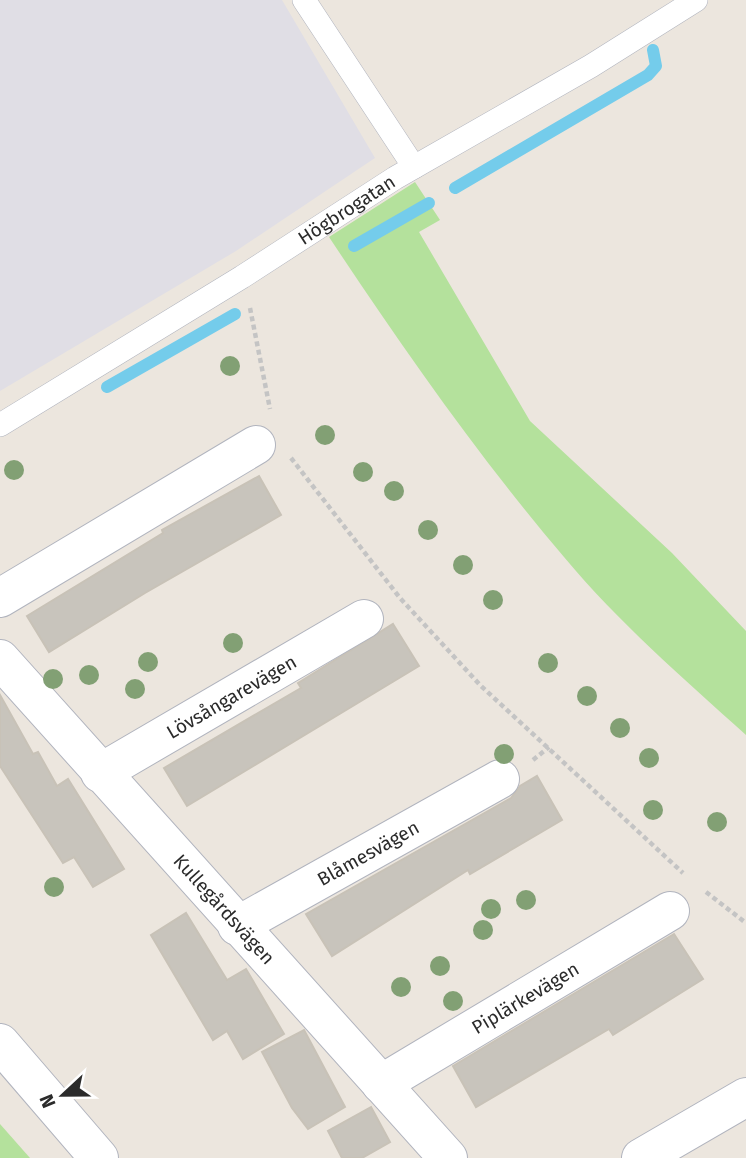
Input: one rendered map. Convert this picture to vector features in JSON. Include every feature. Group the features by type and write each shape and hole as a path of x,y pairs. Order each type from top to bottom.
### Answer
{"street":[{"path":"0,598 266,441"},
{"name":"Lövsångarevägen","path":"100,774 364,620"},
{"name":"Kullegårdsvägen","path":"0,659 100,774 447,1158"},
{"name":"Blåmesvägen","path":"237,926 500,779"},
{"name":"Piplärkevägen","path":"380,1084 670,911"},
{"path":"0,1043 99,1158"},
{"path":"641,1158 746,1097"}],"lane":[{"path":"304,0 414,167"},
{"name":"Högbrogatan","path":"0,425 242,277 414,167 592,66 696,0"}],"path":[{"path":"242,277 266,441 400,598 480,685 690,879"},
{"path":"700,888 746,923"}],"shaded area":[{"path":"0,0 282,0 375,158 236,251 0,391"}],"green space":[{"path":"415,182 440,220 419,232 530,421 672,553 746,631 746,735 629,627 532,519 442,400 329,237"},
{"path":"0,1124 30,1158 0,1158"}],"building":[{"path":"259,476 281,515 49,652 27,616 163,533 162,530"},
{"path":"393,624 419,666 187,806 164,768 301,688 298,683"},
{"path":"0,695 33,754 38,752 57,786 68,779 124,869 93,887 74,857 63,863 0,766"},
{"path":"537,776 562,820 470,874 468,870 332,956 306,914 511,798 520,786"},
{"path":"186,913 227,980 246,969 284,1034 243,1059 227,1031 213,1040 151,935"},
{"path":"674,934 703,979 613,1035 609,1029 476,1107 453,1066"},
{"path":"304,1030 345,1107 308,1129 292,1108 262,1052"},
{"path":"371,1107 390,1142 362,1158 342,1158 328,1131"}],"waterway":[{"path":"455,188 648,75 656,66 653,50"},
{"path":"354,246 429,203"},
{"path":"107,387 235,314"}]}
